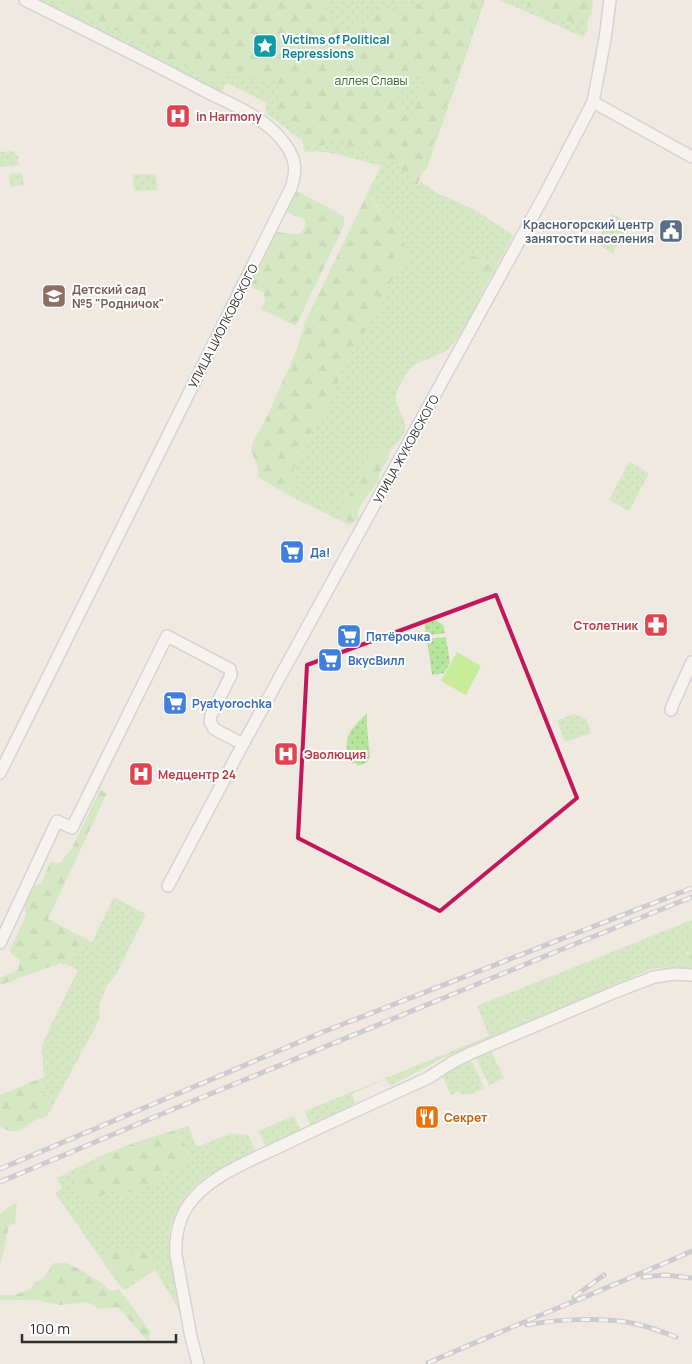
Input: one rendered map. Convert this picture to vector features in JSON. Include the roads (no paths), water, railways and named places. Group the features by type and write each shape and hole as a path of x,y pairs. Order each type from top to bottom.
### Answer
{"street":[{"name":"УЛИЦА ЦИОЛКОВСКОГО","path":"0,773 291,188 295,176 292,154 281,138 266,124 184,80 25,0"},
{"name":"УЛИЦА ЖУКОВСКОГО","path":"168,886 243,744 544,196 592,102 605,39 610,0"},
{"path":"592,102 692,157"},
{"path":"0,943 57,821 72,828 167,636 230,668 231,675 210,715 210,721 214,729 243,744"},
{"path":"672,710 692,662"},
{"path":"198,1364 191,1337 175,1243 179,1223 185,1210 202,1190 217,1178 264,1154 428,1078 452,1062 471,1053 654,977 674,974 692,975"}],"railway":[{"path":"0,1169 323,1032 692,888"},
{"path":"0,1182 692,897"},
{"path":"428,1363 692,1251"},
{"path":"574,1297 604,1275"},
{"path":"643,1277 665,1275 692,1278"},
{"path":"527,1325 567,1320 611,1320 641,1325 676,1337"}],"place":[{"name":"Victims of Political Repressions","path":"265,46"},
{"name":"in Harmony","path":"178,116"},
{"name":"Красногорский центр занятости населения","path":"671,231"},
{"name":"Детский сад №5 \"Родничок\"","path":"54,296"},
{"name":"Да!","path":"292,552"},
{"name":"Столетник","path":"656,625"},
{"name":"Пятёрочка","path":"349,636"},
{"name":"ВкусВилл","path":"330,660"},
{"name":"Pyatyorochka","path":"175,703"},
{"name":"Эволюция","path":"286,754"},
{"name":"Медцентр 24","path":"141,774"},
{"name":"Секрет","path":"427,1117"}],"park label":[{"name":"аллея Славы","path":"371,80"}]}
